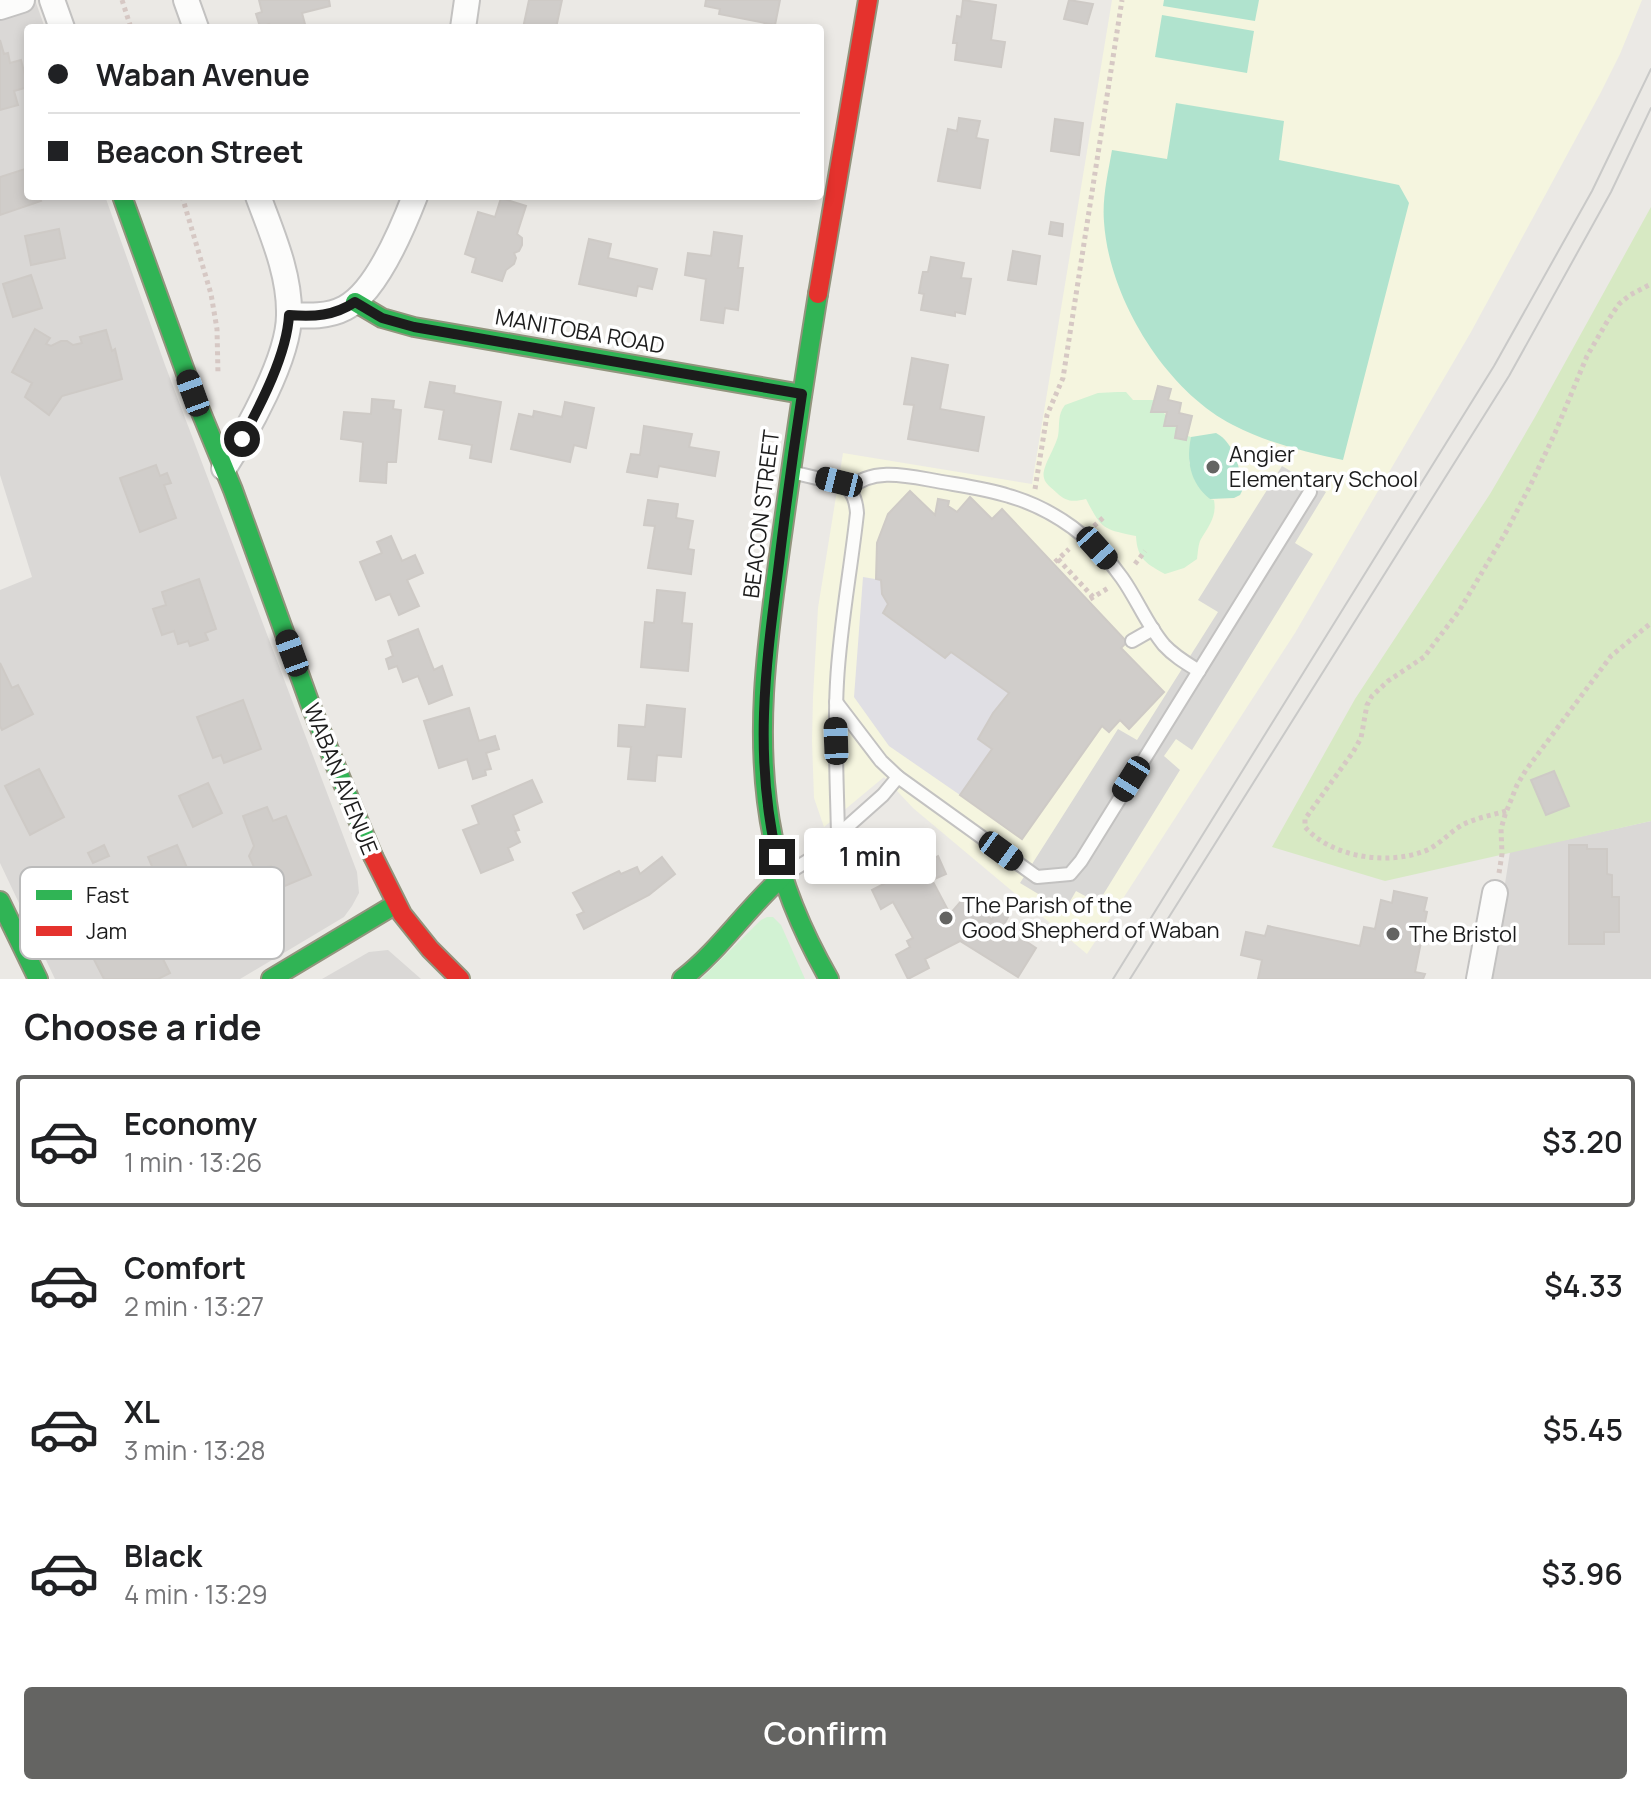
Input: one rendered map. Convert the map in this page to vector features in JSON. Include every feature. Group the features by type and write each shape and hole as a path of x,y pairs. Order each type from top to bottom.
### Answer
{"street":[{"path":"0,7 22,0"},
{"path":"52,0 61,24"},
{"path":"186,0 195,24"},
{"path":"464,24 467,0"},
{"name":"BEACON STREET","path":"829,979 795,912 772,837 766,794 763,695 802,394 868,0"},
{"name":"WABAN AVENUE","path":"123,200 310,704 378,867 396,904 417,934 460,979"},
{"path":"224,468 243,437 280,357 288,329 287,285 259,200"},
{"path":"289,315 317,316 355,302 383,264 413,200"},
{"name":"MANITOBA ROAD","path":"355,302 382,318 414,327 802,394"},
{"path":"682,979 711,955 762,894 782,877"},
{"path":"1479,979 1495,893"},
{"path":"0,901 20,942"},
{"path":"271,979 396,904"},
{"path":"28,959 38,979"}],"lane":[{"path":"791,472 839,482 849,489 856,504 836,702 838,835"},
{"path":"849,489 855,483 873,476 897,475 990,490 1026,501 1071,526 1097,548 1123,579 1164,645 1199,671"},
{"path":"836,702 881,761 898,777 1037,877 1070,874 1310,492"},
{"path":"1132,641 1153,629"},
{"path":"782,877 812,858 883,795 898,777"}],"path":[{"path":"122,0 130,24"},
{"path":"1026,501 1036,487 1047,415 1063,378 1122,0"},
{"path":"183,200 211,294 221,387"},
{"path":"1506,811 1463,824 1425,851 1399,857 1369,857 1345,851 1315,838 1305,827 1305,819 1361,738 1367,705 1372,696 1388,681 1424,657 1459,611 1525,496 1587,356 1608,320 1619,304 1651,284"},
{"path":"1058,559 1093,597"},
{"path":"1495,893 1502,854 1501,829 1517,785 1611,656 1651,623"}],"shaded area":[{"path":"0,0 35,0 44,24 24,24 24,200 106,200 165,365 357,872 359,893 344,917 284,953 284,867 20,867 20,905 0,863 0,590 32,577 0,475"},
{"name":"Angier Elementary School","path":"1112,0 1642,0 1600,94 1471,332 1295,633 1087,954 913,808 884,777 824,827 814,798 813,697 818,608 843,453 1032,484"},
{"path":"1282,466 1326,492 1295,543 1313,554 1192,750 1176,739 1164,756 1180,770 1098,903 1076,891 1065,910 1020,883 1118,729 1137,740 1218,612 1198,600"},
{"path":"863,577 881,580 882,594 888,604 883,614 944,657 951,652 1009,693 978,738 992,749 960,795 889,746 854,697"},
{"path":"1651,821 1651,979 1490,979 1510,852"},
{"path":"388,950 421,979 322,979 369,952"},
{"path":"46,959 274,959 240,979 55,979"}],"green space":[{"path":"1164,0 1259,0 1255,21 1163,6"},
{"path":"1162,15 1254,31 1247,73 1155,57"},
{"path":"1176,103 1284,121 1279,160 1399,185 1409,203 1343,460 1260,437 1208,409 1164,365 1129,310 1108,251 1104,222 1112,150 1167,159"},
{"path":"1651,207 1651,821 1385,881 1272,847 1355,699 1490,494"},
{"path":"1126,392 1133,400 1153,400 1175,427 1191,437 1189,463 1210,499 1214,500 1212,521 1200,541 1197,559 1184,568 1165,574 1144,560 1136,536 1105,526 1086,499 1067,500 1045,480 1044,469 1058,436 1060,416 1065,405 1098,393"},
{"path":"1216,433 1228,443 1239,467 1242,491 1234,498 1210,499 1198,486 1191,471 1191,437"},
{"path":"773,917 781,925 805,979 701,979 761,920"}],"building":[{"path":"259,0 329,0 330,6 302,13 305,24 259,24 256,14 262,12"},
{"path":"529,0 562,0 557,24 524,24"},
{"path":"706,0 780,0 775,24 719,14 720,9 705,6"},
{"path":"963,0 996,5 991,40 1005,42 1001,67 955,60 957,43 953,43"},
{"path":"1069,0 1093,4 1087,24 1064,19"},
{"path":"0,40 10,63 21,60 24,88 14,91 18,105 0,110"},
{"path":"959,118 980,121 976,138 988,140 980,188 938,181 948,129 957,131"},
{"path":"1055,119 1083,123 1079,155 1051,151"},
{"path":"24,169 24,200 41,201 0,215 0,177"},
{"path":"500,200 526,206 517,234 522,238 522,245 514,253 514,264 506,270 502,281 472,272 476,258 465,254 478,212 495,217"},
{"path":"1051,222 1063,224 1062,236 1049,234"},
{"path":"59,229 65,258 31,265 25,236"},
{"path":"714,232 742,236 738,268 743,268 738,310 725,308 723,323 701,320 706,279 685,275 688,253 711,256"},
{"path":"589,239 611,244 608,258 657,269 652,289 638,286 636,296 579,284"},
{"path":"1013,251 1040,256 1036,284 1008,280"},
{"path":"931,257 964,263 961,278 971,279 965,314 955,312 955,316 921,310 924,294 919,293 921,282 923,272 928,272"},
{"path":"31,275 42,308 13,317 3,284"},
{"path":"35,329 50,338 46,344 51,346 61,341 73,345 82,343 80,337 106,330 112,351 115,349 122,379 62,396 49,415 25,397 32,383 12,372"},
{"path":"912,358 948,365 940,409 984,417 978,451 908,439 914,405 904,404"},
{"path":"430,382 455,386 454,393 501,402 491,462 470,458 472,445 439,439 444,410 425,407"},
{"path":"1158,386 1171,389 1168,400 1181,403 1179,413 1192,416 1186,440 1175,438 1177,426 1164,426 1167,412 1151,412"},
{"path":"372,399 394,401 393,409 401,410 396,462 387,462 386,483 360,481 363,442 341,439 344,412 371,414"},
{"path":"565,402 594,408 586,448 574,445 570,462 511,449 519,414 533,417 534,411 562,417"},
{"path":"644,426 692,434 689,447 719,452 715,476 659,466 657,477 627,472 631,454 640,455"},
{"path":"156,465 160,476 167,473 171,483 164,485 176,518 140,532 120,478"},
{"path":"910,491 935,515 938,499 949,501 948,506 957,512 970,497 992,519 1002,509 1127,642 1121,648 1164,692 1129,729 1120,720 1109,732 1102,726 1022,839 960,795 992,749 978,739 1009,693 951,652 945,658 883,613 888,604 882,594 881,580 876,579 877,543 888,514"},
{"path":"648,500 678,504 676,518 693,521 688,549 694,550 691,574 648,568 655,526 644,525"},
{"path":"391,536 402,561 415,555 423,573 407,580 419,606 399,615 390,594 376,600 360,562 382,553 377,542"},
{"path":"199,579 216,629 205,633 208,640 190,646 188,641 178,644 174,631 162,635 153,609 166,605 162,592"},
{"path":"657,590 685,593 682,623 692,624 688,671 641,667 645,622 654,623"},
{"path":"418,629 434,670 442,666 452,695 429,704 418,676 403,682 397,666 389,669 386,659 393,656 388,641"},
{"path":"0,663 12,688 18,685 33,714 2,730 0,726"},
{"path":"243,700 261,749 224,763 221,755 213,758 197,717"},
{"path":"647,705 685,709 681,757 657,755 655,781 628,779 631,747 618,746 619,725 645,727"},
{"path":"469,708 479,741 495,736 499,749 486,753 491,769 485,770 486,775 473,779 467,759 439,768 424,721"},
{"path":"39,769 64,817 30,835 5,786"},
{"path":"1554,771 1569,806 1546,815 1531,780"},
{"path":"532,780 542,802 513,815 520,842 508,848 513,860 481,873 463,830 479,824 472,806"},
{"path":"208,783 222,813 193,827 179,796"},
{"path":"267,807 273,821 286,816 311,875 284,886 284,867 254,867 249,856 254,846 243,816"},
{"path":"104,845 109,856 93,863 88,853"},
{"path":"177,845 187,867 152,867 148,857"},
{"path":"1569,845 1607,849 1607,874 1612,875 1612,897 1619,897 1619,932 1604,932 1604,944 1569,944"},
{"name":"The Parish of the Good Shepherd of Waban","path":"938,856 946,874 932,880 950,914 962,900 992,919 997,910 1008,917 1003,926 1036,948 1018,977 960,941 925,959 929,968 908,979 896,955 910,947 907,941 913,938 893,902 881,909 872,890"},
{"path":"662,857 675,874 649,895 584,929 577,915 584,912 573,893 619,871 621,874 637,867 640,874"},
{"name":"The Bristol","path":"1394,891 1427,898 1415,972 1425,974 1423,979 1258,979 1262,960 1241,955 1246,932 1265,936 1268,926 1360,946 1364,927 1375,929 1381,900 1392,903"},
{"path":"94,959 163,959 170,973 158,979 104,979"}],"tram line":[{"path":"1113,979 1494,366 1592,191 1651,69"},
{"path":"1130,979 1509,376 1611,192 1651,108"}],"traffic: fast":[{"path":"123,200 310,704 373,856"},
{"path":"818,294 772,610 763,725 767,800 777,857 795,911 829,979"},
{"path":"355,302 382,318 414,327 802,394"},
{"path":"682,979 709,955 782,877"},
{"path":"0,901 20,942"},
{"path":"271,979 396,904"},
{"path":"28,959 38,979"}],"traffic: jam":[{"path":"818,294 868,0"},
{"path":"373,856 402,914 430,949 460,979"}],"place":[{"name":"Angier Elementary School","path":"1213,467"},
{"name":"The Parish of the Good Shepherd of Waban","path":"946,918"},
{"name":"The Bristol","path":"1393,934"}],"route":[{"path":"242,439 280,357 289,315 317,316 355,302 382,318 414,327 802,394 763,695 766,794 777,857"}]}
